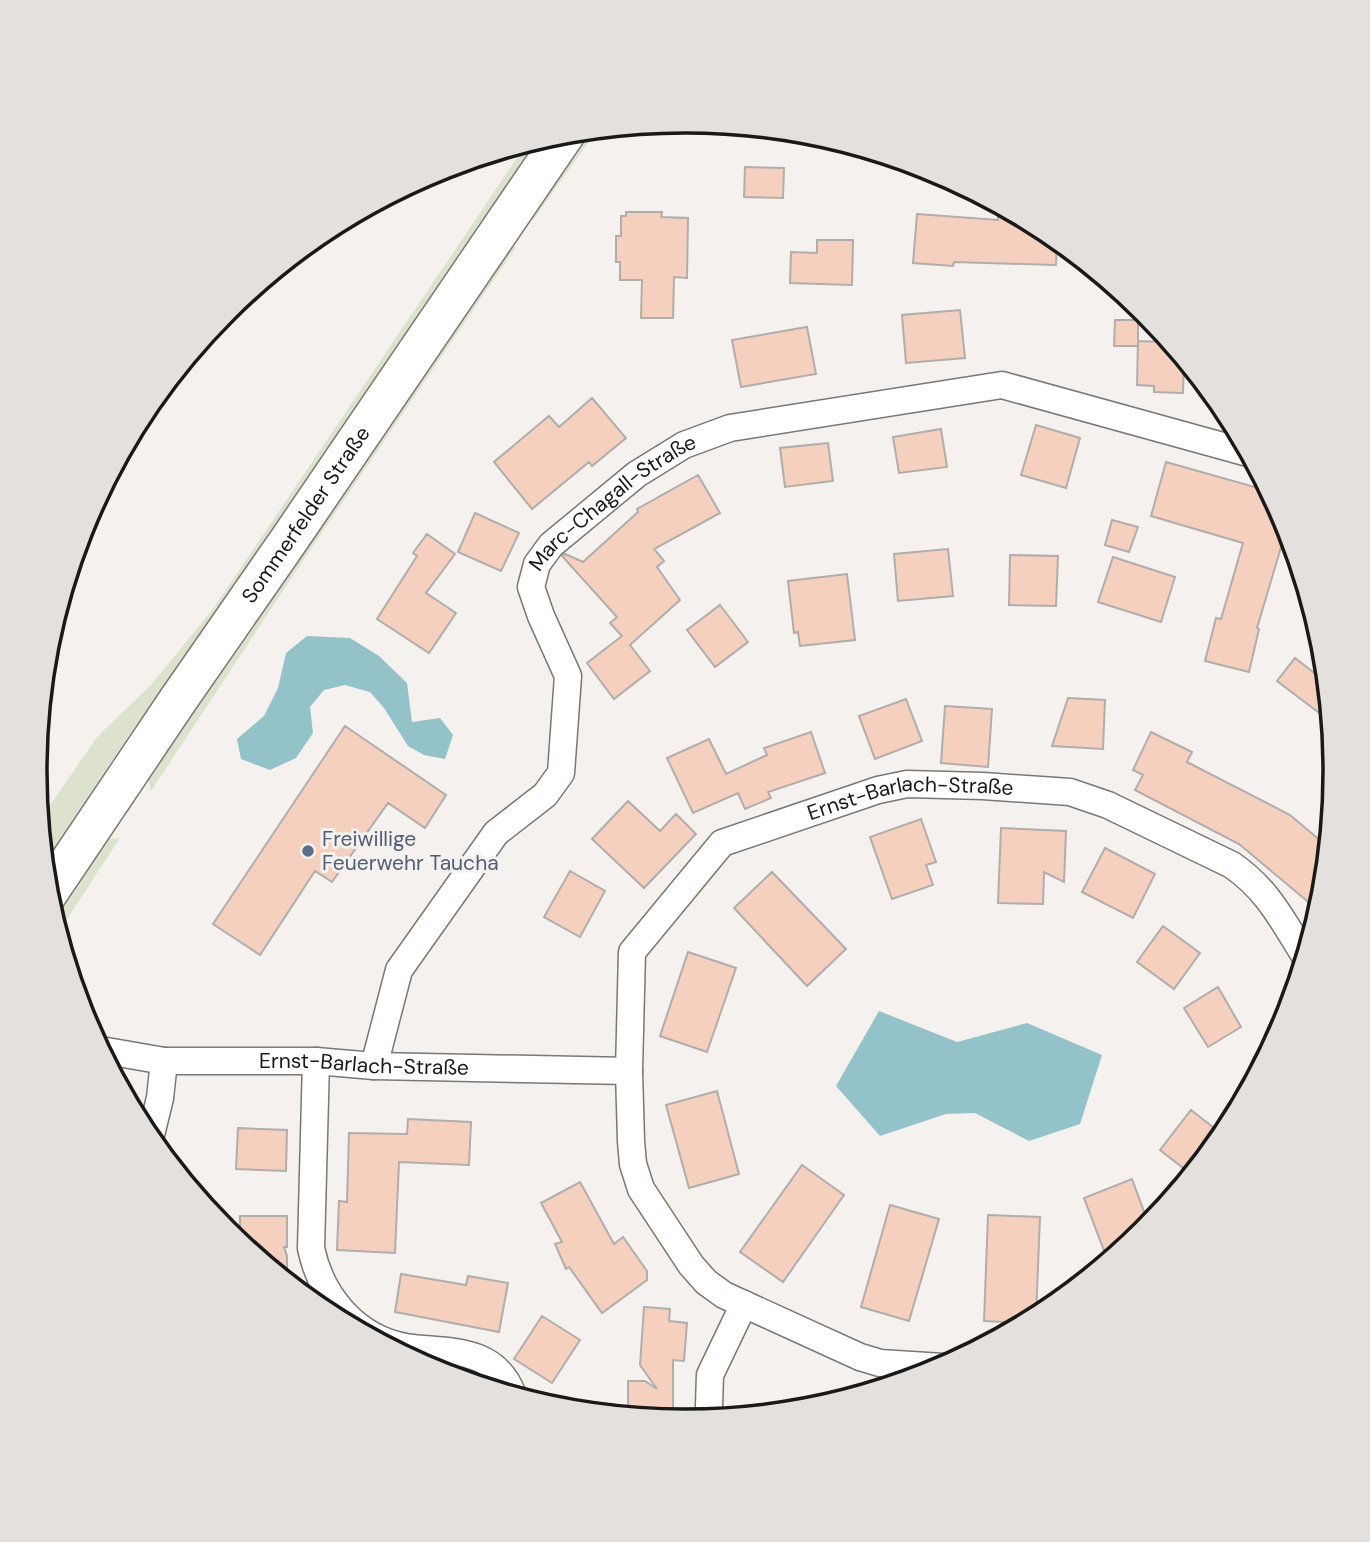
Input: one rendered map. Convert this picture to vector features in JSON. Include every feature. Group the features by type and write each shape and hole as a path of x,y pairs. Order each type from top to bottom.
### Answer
{"main road":[{"name":"Sommerfelder Straße","path":"57,880 556,147"}],"street":[{"name":"Marc-Chagall-Straße","path":"374,1066 399,970 496,833 545,795 561,773 568,676 531,587 537,564 551,545 637,474 684,444 730,428 1002,385 1235,450"},
{"name":"Ernst-Barlach-Straße","path":"903,1370 860,1357 724,1295 706,1282 691,1265 641,1189 633,1164 629,1071 632,951 722,843 878,790 907,784 1070,792 1108,805 1232,865 1264,891 1298,946"},
{"name":"Ernst-Barlach-Straße","path":"112,1052 164,1060 316,1061 374,1066 629,1071"},
{"path":"154,1123 164,1060"},
{"path":"316,1061 311,1248 322,1284 339,1306"},
{"path":"709,1406 710,1375 744,1304"},
{"path":"413,1347 448,1349 474,1356 499,1373 505,1383"}],"green space":[{"path":"589,141 533,220 530,209 576,143"},
{"path":"535,152 222,615 135,726 53,850 49,807 97,737 151,685 213,609 519,155"},
{"path":"504,245 516,247 306,556 151,791 148,778"},
{"path":"120,838 66,921 63,909 109,839"}],"water":[{"path":"307,636 350,638 379,656 407,683 412,722 440,718 453,735 445,759 424,755 408,746 384,708 370,692 345,685 324,690 310,707 313,733 296,758 270,770 241,759 237,739 264,716 278,688 286,653"},
{"path":"879,1011 957,1042 1027,1023 1102,1055 1080,1124 1029,1141 975,1113 946,1114 880,1136 836,1086"}],"building":[{"path":"745,167 784,168 783,198 744,197"},
{"path":"626,212 662,212 661,217 688,218 687,278 674,277 673,318 641,318 642,280 620,280 620,262 616,262 616,236 621,236 621,216 626,216"},
{"path":"917,214 998,220 998,216 1056,253 1056,265 954,262 953,266 913,263"},
{"path":"817,240 853,240 852,285 790,283 791,252 817,253"},
{"path":"960,310 965,358 906,363 902,315"},
{"path":"1115,320 1136,320 1138,346 1114,346"},
{"path":"807,327 816,374 741,387 732,340"},
{"path":"1138,341 1155,342 1184,374 1183,393 1154,392 1154,386 1137,385"},
{"path":"592,398 626,438 592,466 589,462 532,509 494,462 549,416 559,427"},
{"path":"1036,425 1080,438 1066,488 1021,475"},
{"path":"941,429 947,467 899,473 893,437"},
{"path":"828,443 833,481 785,487 780,448"},
{"path":"1166,462 1256,487 1281,546 1257,628 1259,629 1249,672 1205,661 1216,618 1221,619 1243,543 1151,516"},
{"path":"698,475 720,513 654,549 664,561 657,567 680,600 630,645 650,671 614,699 587,663 622,636 610,623 617,617 562,556 565,554 583,562 638,512 637,509"},
{"path":"475,513 519,533 501,571 458,552"},
{"path":"1112,520 1138,527 1129,552 1105,545"},
{"path":"427,534 455,554 426,593 456,613 429,653 377,619 417,556 413,553"},
{"path":"948,549 953,596 898,601 894,554"},
{"path":"1010,555 1058,556 1056,606 1009,605"},
{"path":"1113,557 1175,577 1161,622 1098,602"},
{"path":"847,574 855,640 800,646 798,632 794,633 788,581"},
{"path":"720,605 748,642 715,667 687,630"},
{"path":"1295,658 1314,673 1319,713 1277,681"},
{"path":"1068,698 1105,700 1103,749 1052,746"},
{"path":"906,699 922,741 875,759 859,716"},
{"path":"945,706 992,709 988,767 941,763"},
{"name":"Freiwillige Feuerwehr Taucha","path":"345,726 446,795 425,828 388,803 332,882 315,871 260,955 213,924"},
{"path":"811,732 825,773 768,792 771,798 745,809 738,793 693,813 667,758 709,739 726,774 767,755 764,748"},
{"path":"1151,732 1192,752 1187,762 1290,815 1318,839 1308,902 1239,844 1135,790 1143,775 1133,770"},
{"path":"628,801 660,831 676,814 696,834 644,888 592,839"},
{"path":"921,819 936,862 926,865 933,885 892,899 870,837"},
{"path":"1001,828 1066,831 1064,882 1044,872 1043,904 998,903"},
{"path":"1105,848 1155,874 1133,918 1082,892"},
{"path":"570,871 605,891 580,937 544,917"},
{"path":"772,872 846,949 807,986 734,908"},
{"path":"1163,926 1200,953 1174,989 1137,962"},
{"path":"688,952 736,968 707,1052 660,1036"},
{"path":"1218,987 1241,1027 1208,1047 1184,1008"},
{"path":"717,1091 739,1174 689,1188 666,1105"},
{"path":"1191,1110 1213,1127 1183,1168 1160,1150"},
{"path":"408,1119 471,1122 469,1165 399,1162 395,1253 337,1250 339,1201 347,1202 349,1133 407,1134"},
{"path":"238,1128 287,1130 286,1171 236,1169"},
{"path":"802,1165 844,1195 783,1282 740,1252"},
{"path":"1132,1179 1144,1213 1104,1251 1084,1198"},
{"path":"580,1182 614,1244 623,1237 647,1271 647,1280 602,1313 569,1267 566,1269 555,1244 562,1242 541,1203"},
{"path":"890,1205 939,1219 909,1321 861,1307"},
{"path":"988,1215 1040,1217 1037,1303 1006,1322 984,1321"},
{"path":"240,1216 287,1216 287,1247 284,1247 287,1269 265,1250 240,1227"},
{"path":"401,1274 466,1285 468,1276 508,1283 499,1332 395,1312"},
{"path":"644,1307 670,1309 669,1321 687,1323 684,1361 673,1360 673,1408 628,1406 628,1381 645,1381 657,1389 640,1365"},
{"path":"542,1316 580,1340 552,1383 514,1359"}],"place":[{"name":"Freiwillige Feuerwehr Taucha","path":"308,851"}]}
